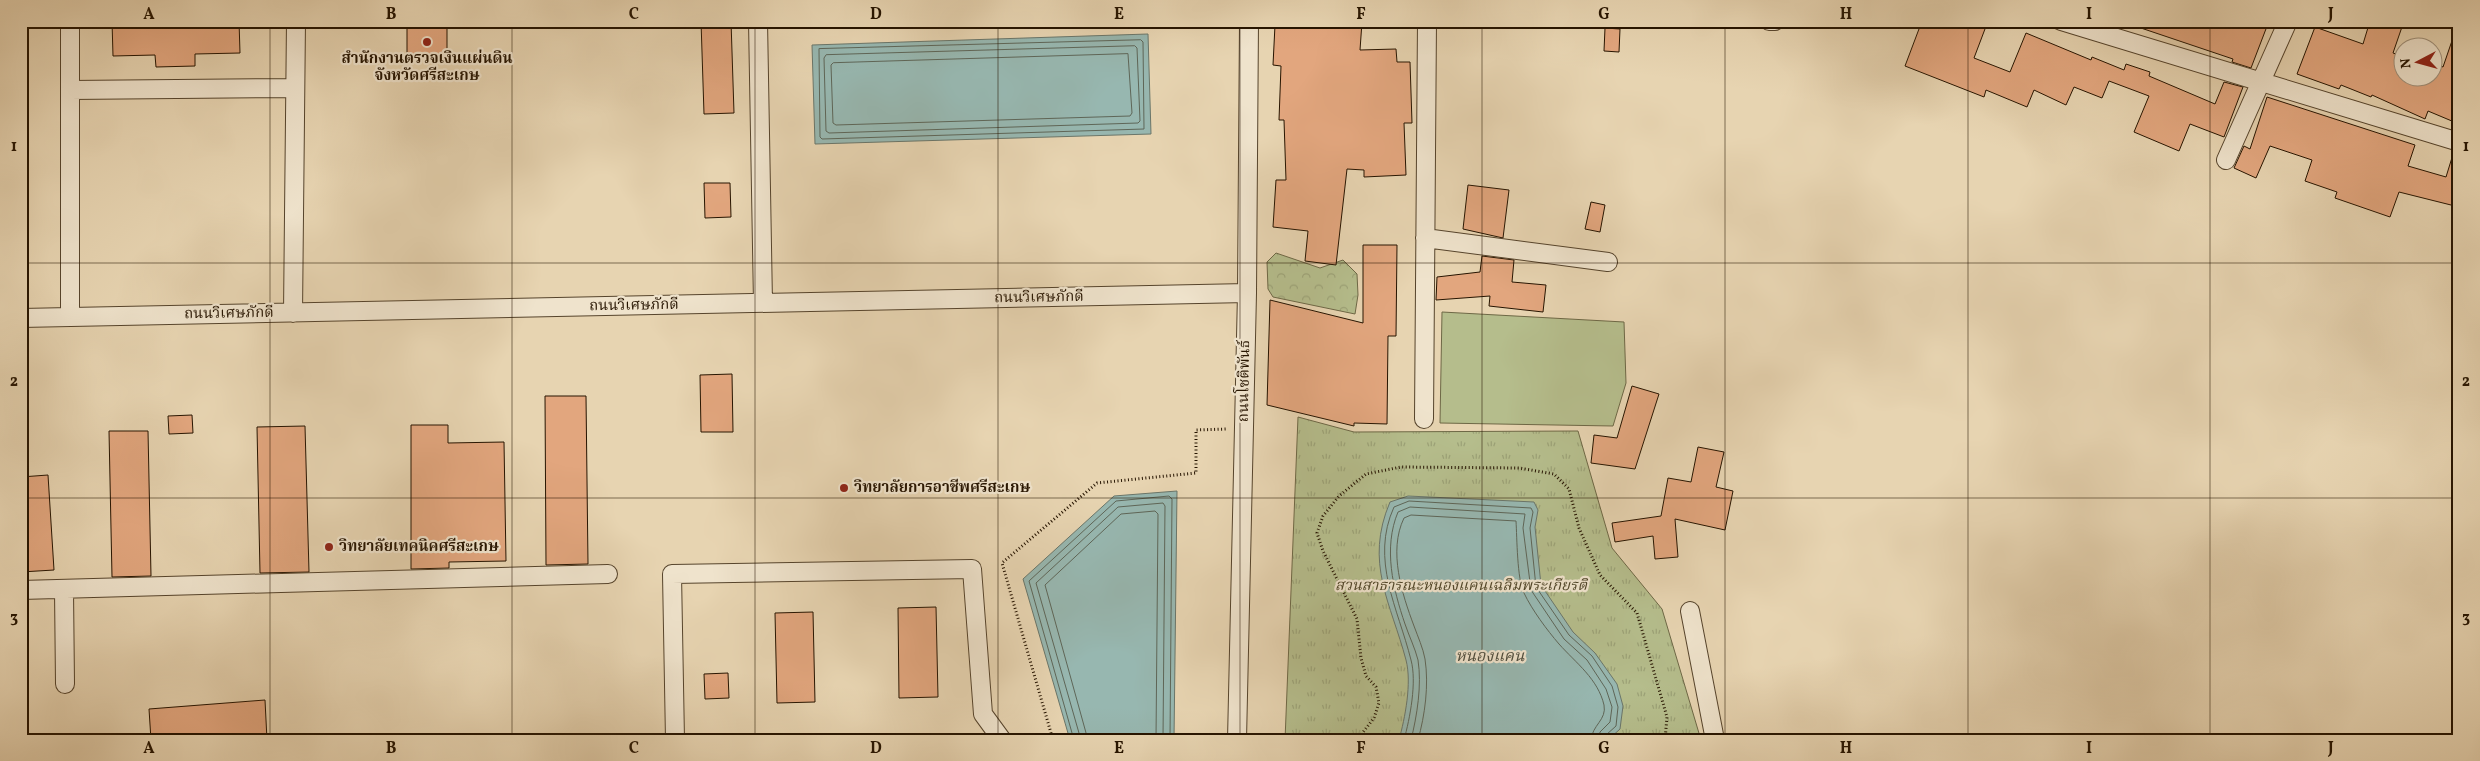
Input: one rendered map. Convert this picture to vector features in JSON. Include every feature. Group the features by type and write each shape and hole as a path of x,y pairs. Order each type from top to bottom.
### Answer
{"street":[{"path":"70,21 70,317"},
{"path":"293,313 296,21"},
{"path":"758,21 763,304"},
{"name":"ถนนโชติพันธ์","path":"1237,740 1247,293 1249,21"},
{"path":"1424,419 1426,21"},
{"path":"2060,21 2459,142"},
{"path":"2226,160 2288,21"},
{"path":"70,90 295,88"},
{"path":"1425,238 1608,262"},
{"name":"ถนนวิเศษภักดี","path":"21,318 1247,293"},
{"path":"675,740 672,574 972,569 983,714 1002,740"},
{"path":"21,590 608,574"},
{"path":"64,590 65,684"},
{"path":"1690,611 1715,740"}],"path":[{"path":"1053,740 1002,563 1097,483 1196,473 1196,430 1244,429"},
{"path":"1357,740 1374,718 1379,703 1376,687 1366,676 1357,619 1323,550 1317,533 1323,516 1339,496 1366,474 1401,466 1519,468 1554,474 1569,489 1579,528 1600,575 1638,613 1667,717 1665,740"}],"green space":[{"path":"1276,253 1320,268 1343,260 1357,274 1358,295 1355,314 1273,297 1268,289 1267,262"},
{"path":"1442,312 1624,322 1626,383 1613,426 1440,423"},
{"name":"สวนสาธารณะหนองแคนเฉลิมพระเกียรติ","path":"1298,417 1354,432 1578,431 1612,548 1662,609 1701,740 1285,740"}],"water":[{"path":"1148,34 1151,134 815,144 812,45"},
{"path":"1177,491 1174,740 1070,740 1023,579 1114,496"},
{"name":"หนองแคน","path":"1408,496 1534,502 1538,510 1535,527 1541,585 1573,632 1595,653 1617,684 1623,706 1620,729 1608,740 1399,740 1407,700 1408,669 1387,601 1380,564 1379,544 1390,502"}],"building":[{"path":"112,21 239,21 240,53 195,54 195,66 156,67 155,55 113,56"},
{"name":"สำนักงานตรวจเงินแผ่นดิน จังหวัดศรีสะเกษ","path":"407,21 447,21 447,54 407,54"},
{"path":"701,21 731,21 734,113 704,114"},
{"path":"1314,21 1362,22 1360,50 1396,49 1397,62 1410,62 1412,123 1404,123 1406,175 1364,177 1364,170 1347,169 1336,265 1305,261 1308,231 1273,227 1276,180 1286,180 1284,120 1279,120 1281,66 1273,65 1275,25 1314,27"},
{"path":"1922,21 1988,21 1974,58 2010,72 2026,33 2091,60 2092,57 2124,70 2126,64 2150,72 2149,76 2215,104 2224,82 2243,87 2224,137 2190,124 2179,151 2134,132 2149,96 2109,81 2102,98 2074,87 2066,105 2034,90 2027,107 1986,90 1984,97 1905,66"},
{"path":"2129,21 2269,21 2251,68 2232,62 2233,59 2129,24"},
{"path":"2370,21 2404,21 2398,38 2392,38 2392,88 2442,88 2442,67 2456,29 2459,30 2459,124 2428,111 2425,119 2372,95 2371,97 2341,85 2339,89 2297,74 2315,27 2363,44"},
{"path":"1605,28 1620,29 1619,52 1604,51"},
{"path":"2267,97 2415,145 2408,166 2446,177 2454,151 2459,152 2459,207 2399,192 2390,217 2335,198 2337,192 2305,181 2312,160 2270,146 2256,178 2234,168 2244,146 2250,149"},
{"path":"704,183 730,183 731,217 705,218"},
{"path":"1468,185 1509,190 1503,238 1463,229"},
{"path":"1591,202 1605,205 1600,232 1585,229"},
{"path":"1363,245 1397,245 1396,336 1388,336 1387,424 1354,423 1354,426 1267,405 1270,300 1363,323"},
{"path":"1482,256 1514,260 1512,282 1546,285 1543,312 1489,306 1490,296 1436,300 1437,277 1480,272"},
{"path":"732,374 733,432 701,432 700,375"},
{"path":"1632,386 1659,394 1635,469 1591,463 1594,435 1617,438"},
{"path":"545,396 586,396 588,564 546,565"},
{"path":"192,415 193,433 169,434 168,416"},
{"path":"411,425 448,425 448,443 504,442 506,561 449,562 449,568 411,569"},
{"path":"305,426 309,572 260,573 257,427"},
{"path":"109,431 148,431 151,576 112,577"},
{"path":"1698,447 1724,452 1716,487 1733,491 1725,530 1675,519 1678,557 1655,559 1653,536 1615,542 1612,523 1661,516 1668,478 1691,482"},
{"path":"48,475 54,570 21,572 21,477"},
{"path":"936,607 938,697 899,698 898,608"},
{"path":"813,612 815,702 777,703 775,613"},
{"path":"728,673 729,698 705,699 704,674"},
{"path":"265,700 267,740 151,740 149,709"}],"place":[{"name":"สำนักงานตรวจเงินแผ่นดิน จังหวัดศรีสะเกษ","path":"427,42"},
{"name":"วิทยาลัยการอาชีพศรีสะเกษ","path":"844,488"},
{"name":"วิทยาลัยเทคนิคศรีสะเกษ","path":"329,547"}]}
